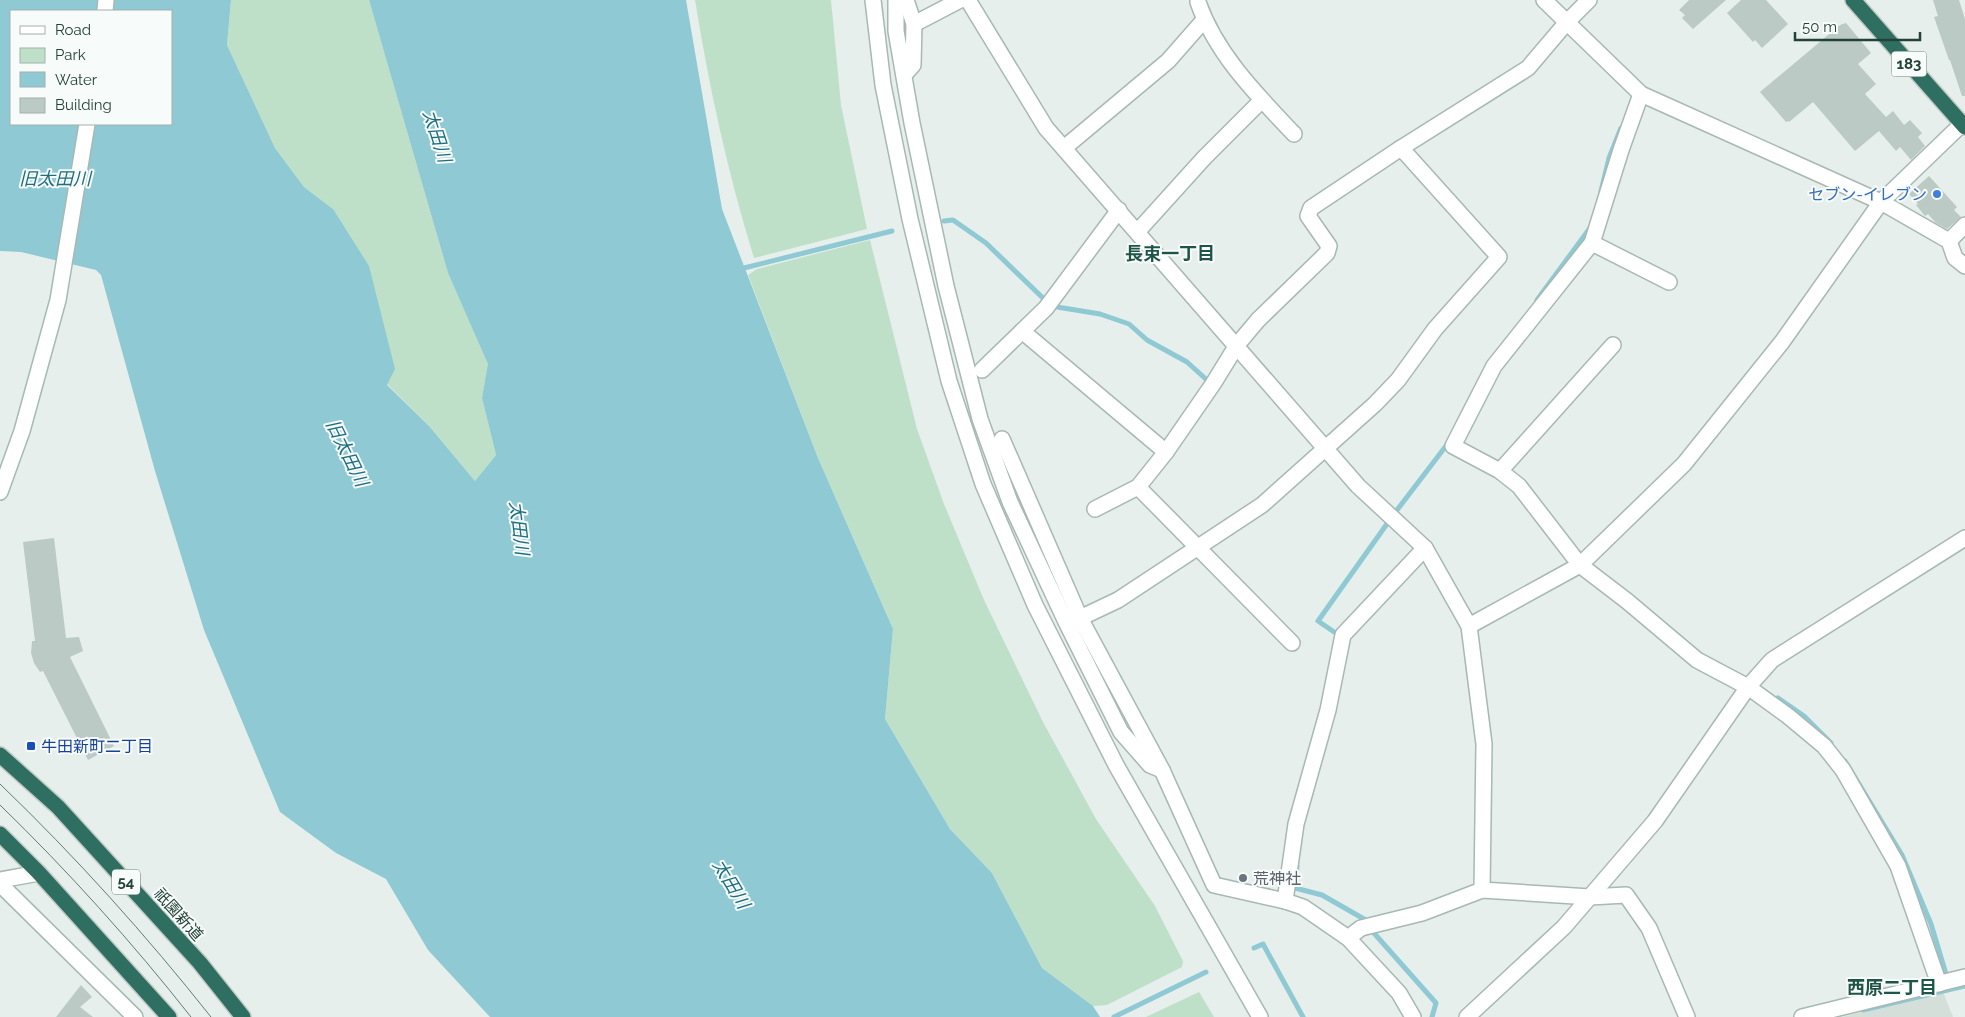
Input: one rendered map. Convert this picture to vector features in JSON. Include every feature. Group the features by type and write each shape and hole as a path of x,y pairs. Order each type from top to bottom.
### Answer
{"highway":[{"name":"183","path":"1854,0 1964,124"},
{"name":"祇園新道","path":"0,756 58,807 200,963 243,1017"},
{"path":"0,834 39,872 169,1017"}],"street":[{"path":"873,0 883,85 910,219 949,381 982,484 1035,605 1116,765 1260,1017"},
{"path":"896,0 896,31 946,286 980,418 1010,502 1067,624 1121,732 1150,765 1162,770"},
{"path":"904,75 913,65 914,24 906,0"},
{"path":"914,24 960,0"},
{"path":"968,0 1046,128 1138,231 1358,486 1425,548 1469,626 1484,744 1482,890"},
{"path":"1544,0 1640,94 1881,202 1949,241 1955,258 1965,266"},
{"path":"1095,509 1138,486 1166,452 1213,384 1237,345 1258,320 1327,253 1329,246 1308,216 1311,208 1401,148 1528,68 1567,22 1589,0"},
{"path":"1197,1 1204,20 1225,54 1262,100 1294,134"},
{"path":"1064,148 1168,60 1204,20"},
{"path":"1640,94 1592,243 1494,366 1453,446 1500,471 1518,486 1580,565 1627,601 1697,660 1748,687 1788,716 1824,746 1843,770 1898,866 1939,984"},
{"path":"1138,231 1204,158 1262,100"},
{"path":"1469,626 1580,565 1684,464 1782,342 1881,202 1964,124"},
{"path":"0,492 22,431 44,356 63,272 87,125"},
{"path":"1080,618 1118,600 1262,505 1375,404 1398,380 1434,329 1499,257 1401,148"},
{"path":"982,370 1046,308 1119,210"},
{"path":"1949,241 1965,225"},
{"path":"1592,243 1670,282"},
{"path":"1022,331 1166,452"},
{"path":"1500,471 1613,345"},
{"path":"1002,439 1080,618 1162,770 1214,885 1286,901 1303,907 1348,938 1398,993 1413,1017"},
{"path":"1138,486 1292,643"},
{"path":"1467,1017 1564,927 1655,820 1748,687 1772,660 1965,538"},
{"path":"1286,901 1296,824 1328,710 1343,635 1425,548"},
{"path":"0,880 39,872"},
{"path":"0,884 135,1017"},
{"path":"1348,938 1361,928 1422,913 1482,890 1590,896 1626,895 1649,928 1687,1017"},
{"path":"1802,1017 1965,977"}],"shaded area":[{"path":"1943,992 1953,1017 1842,1017"}],"green space":[{"path":"231,0 369,0 448,273 489,364 482,398 496,455 475,481 429,426 387,384 333,209 304,187 275,148 227,45"},
{"path":"695,0 831,0 841,105 867,229 754,258 720,130"},
{"path":"870,240 917,429 944,504 984,600 1043,722 1096,819 1155,906 1183,961 1182,967 1107,1005 1093,1006 1042,968 992,873 950,829 885,719 893,629 818,458 748,275 757,269"},
{"path":"1199,992 1214,1017 1146,1017"}],"water":[{"path":"0,0 231,0 227,45 275,148 304,187 333,209 369,266 395,369 387,385 429,426 475,481 496,455 482,398 488,364 448,273 369,0 686,0 722,209 818,458 893,629 885,719 950,829 992,873 1042,968 1093,1006 1100,1017 490,1017 428,950 386,879 336,853 280,812 204,630 155,471 101,275 96,270 21,252 0,251"}],"building":[{"path":"1689,0 1726,0 1693,29 1682,18 1685,15 1679,10"},
{"path":"1741,0 1766,0 1788,24 1762,48 1755,40 1753,42 1727,13"},
{"path":"1933,0 1959,0 1965,19 1965,96 1962,96 1934,17 1938,16"},
{"path":"1846,23 1871,53 1858,64 1876,84 1865,94 1886,117 1893,111 1904,125 1910,120 1922,133 1918,137 1925,146 1911,160 1900,147 1896,151 1879,131 1855,151 1813,102 1789,122 1786,122 1760,92 1840,25"},
{"path":"1929,176 1957,207 1954,210 1961,217 1947,229 1936,223 1928,214 1925,216 1909,194"},
{"path":"54,538 66,638 79,637 83,651 70,657 114,746 88,760 43,671 40,672 34,663 31,653 32,641 35,641 23,542"},
{"path":"81,985 92,997 80,1007 93,1017 56,1017"}],"waterway":[{"path":"1601,191 1609,158 1621,128"},
{"path":"944,221 953,220 986,243 1047,302"},
{"path":"1537,300 1590,228"},
{"path":"740,269 892,231"},
{"path":"1057,307 1100,314 1129,324 1147,340 1187,362 1208,381 1211,377"},
{"path":"1394,514 1449,442"},
{"path":"1340,636 1318,621 1389,521"},
{"path":"1778,698 1804,716 1831,743"},
{"path":"1845,761 1902,855 1931,924 1946,974"},
{"path":"1297,866 1295,888 1322,895 1364,919"},
{"path":"1373,932 1436,1003 1432,1017"},
{"path":"1254,948 1263,944 1303,1017"},
{"path":"1114,1017 1206,972"},
{"path":"1863,1010 1965,986"}],"tram line":[{"path":"0,784 110,897 211,1017"},
{"path":"0,805 99,908 191,1017"}],"place":[{"name":"セブン-イレブン","path":"1937,194"},
{"name":"牛田新町二丁目","path":"31,746"},
{"name":"荒神社","path":"1243,878"}],"district":[{"name":"長束一丁目","path":"1170,254"},
{"name":"西原二丁目","path":"1892,988"}],"water label":[{"name":"太田川","path":"437,136"},
{"name":"旧太田川","path":"55,179"},
{"name":"旧太田川","path":"347,453"},
{"name":"太田川","path":"519,528"},
{"name":"太田川","path":"731,884"}]}
